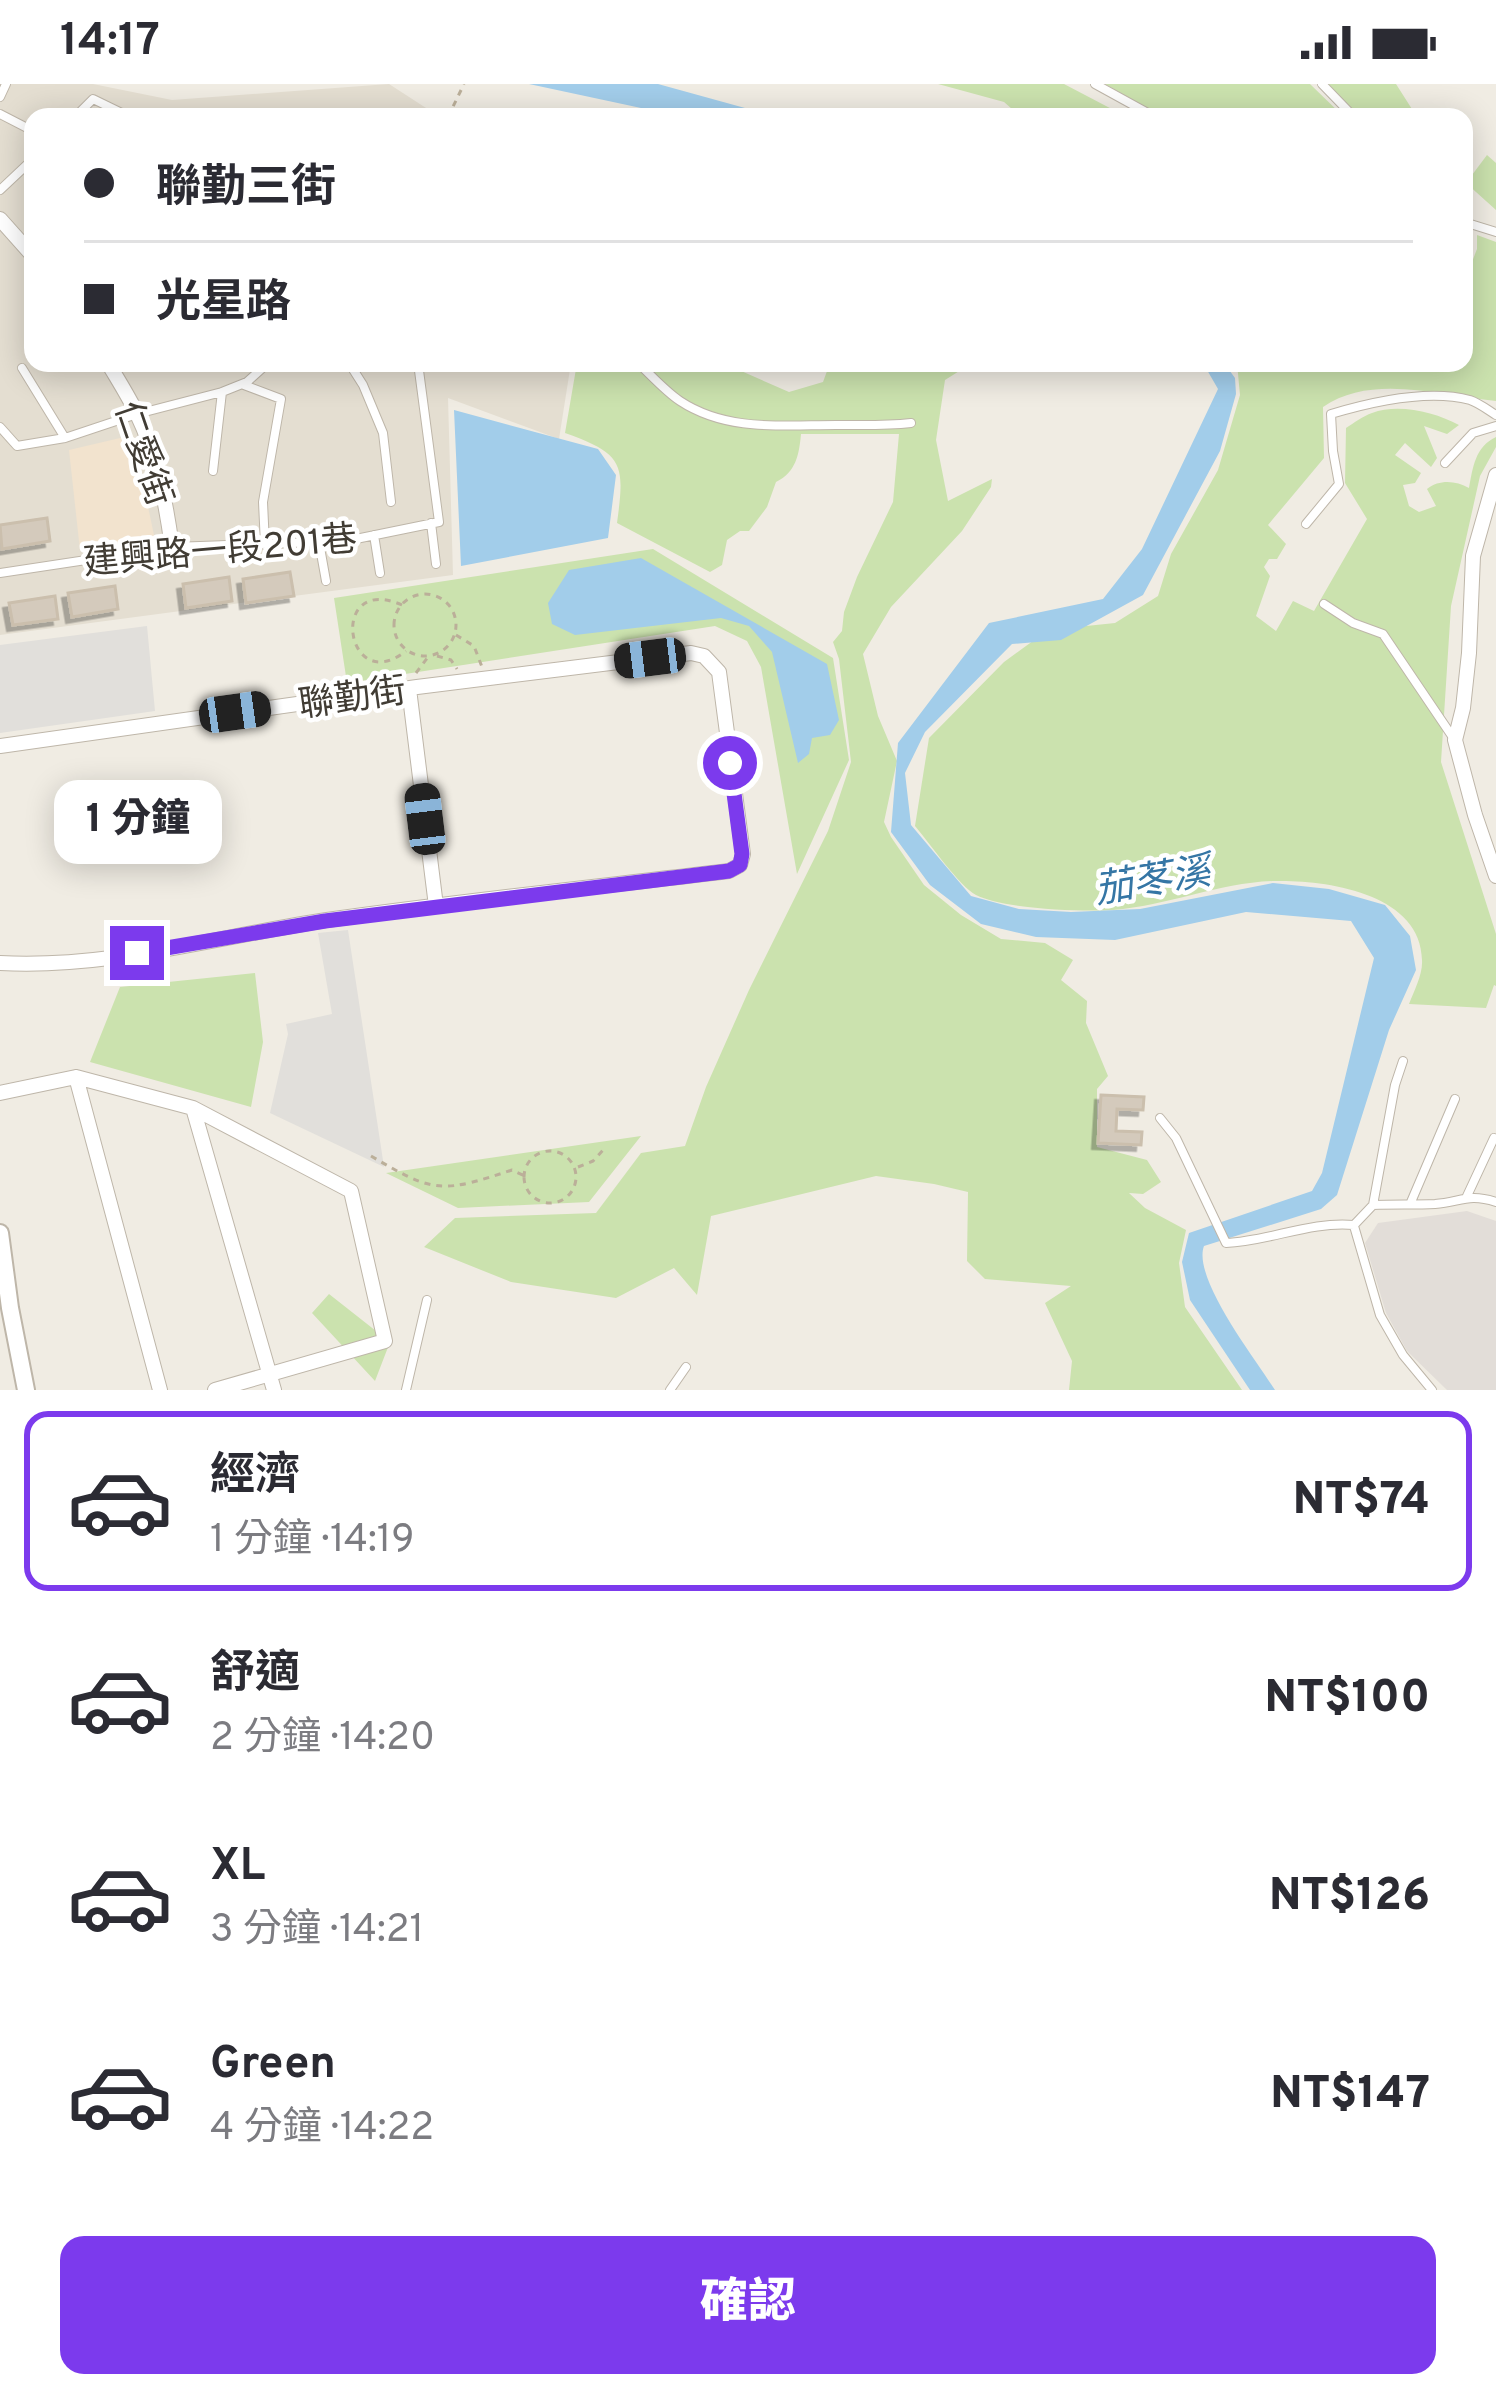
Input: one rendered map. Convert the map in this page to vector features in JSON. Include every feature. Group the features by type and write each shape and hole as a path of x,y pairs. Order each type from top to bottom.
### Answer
{"street":[{"path":"0,219 24,246"},
{"name":"仁愛街","path":"113,372 151,448 172,547"},
{"path":"1496,475 1473,556 1469,653 1455,740 1496,876"},
{"name":"聯勤街","path":"0,746 484,678 692,653 704,656 718,672 740,865 729,871 436,906"},
{"path":"0,963 91,962 436,906 413,688"},
{"path":"0,1093 76,1077 193,1108 352,1191 386,1340 272,1382 215,1390"},
{"path":"76,1077 160,1390"},
{"path":"193,1108 272,1382"},
{"path":"0,1233 26,1390"}],"lane":[{"path":"0,97 6,84"},
{"path":"1095,84 1138,108"},
{"path":"1322,84 1345,108"},
{"path":"84,108 93,99 112,108"},
{"path":"0,190 24,167"},
{"path":"24,372 65,438"},
{"path":"0,427 17,446 65,438 243,385 258,372"},
{"path":"355,372 383,433 391,502"},
{"path":"419,372 436,564"},
{"path":"648,372 680,401 737,423 874,428 911,423"},
{"path":"243,385 281,399 262,502 265,545"},
{"path":"213,471 222,392"},
{"path":"1306,524 1339,484 1331,414 1418,397 1471,400 1496,415"},
{"path":"1445,463 1473,433 1496,426"},
{"name":"建興路一段201巷","path":"0,574 172,547 319,542 435,522"},
{"path":"374,535 380,573"},
{"path":"319,542 326,581"},
{"path":"1324,604 1353,623 1383,634 1455,740"},
{"path":"1354,1225 1373,1205 1403,1060"},
{"path":"1411,1202 1455,1099"},
{"path":"1160,1118 1176,1138 1226,1244 1313,1226 1354,1225"},
{"path":"1466,1198 1494,1138"},
{"path":"1373,1205 1434,1204 1478,1196 1496,1202"},
{"path":"1354,1225 1380,1315 1403,1355 1432,1390"},
{"path":"406,1390 427,1300"},
{"path":"670,1390 686,1367"}],"path":[{"path":"413,688 417,669 429,656 447,647 455,619 436,596 415,596 395,619 397,638 407,650 429,656 442,656 451,660 459,682"},
{"path":"403,605 385,599 364,604 352,620 351,631 357,650 374,661 395,660 407,650"},
{"path":"454,634 474,646 484,678"},
{"path":"575,1168 593,1161 604,1148"},
{"path":"548,1151 564,1155 575,1168 575,1186 564,1199 547,1203 531,1195 525,1177 533,1158 548,1151"},
{"path":"371,1156 430,1186 458,1186 512,1171 525,1177"}],"shaded area":[{"path":"0,84 93,84 172,100 389,84 426,108 24,108 24,372 570,372 559,439 448,398 453,575 0,635"},
{"path":"133,435 155,540 80,550 69,450"},
{"path":"147,626 155,711 0,733 0,645"},
{"path":"348,930 384,1167 270,1113 288,1034 286,1024 332,1014 318,933"},
{"path":"1467,1211 1496,1221 1496,1390 1447,1390 1407,1351 1386,1313 1365,1243 1378,1223"}],"green space":[{"path":"938,84 1064,84 1110,108 1011,108"},
{"path":"1105,84 1310,84 1335,108 1146,108"},
{"path":"1328,84 1396,84 1411,108 1351,108"},
{"path":"1487,155 1496,163 1496,210 1473,189 1473,174"},
{"path":"1477,235 1496,242 1496,401 1385,389 1342,397 1323,407 1324,458 1268,525 1286,544 1277,559 1269,559 1264,567 1270,576 1256,616 1276,631 1293,601 1314,611 1367,519 1345,483 1346,428 1369,414 1393,409 1428,413 1459,425 1447,434 1424,426 1437,458 1431,467 1405,443 1395,455 1421,473 1415,483 1403,485 1409,506 1419,512 1436,506 1427,489 1432,486 1448,482 1469,488 1479,452 1496,437 1496,447 1480,476 1451,606 1441,762 1496,934 1496,986 1486,1008 1409,1004 1422,965 1418,938 1389,906 1345,888 1297,881 1255,882 1099,911 1023,906 988,900 969,890 915,826 929,738 1004,662 1048,630 1115,623 1158,596 1171,554 1218,470 1240,395 1238,372 1473,372 1473,259"},
{"path":"575,372 743,372 789,392 823,382 827,372 958,372 945,380 936,440 948,501 992,479 991,487 962,531 891,607 863,654 878,716 897,761 884,822 924,885 961,915 1001,939 1045,943 1073,960 1061,980 1087,1001 1086,1023 1108,1076 1097,1089 1097,1147 1147,1160 1161,1182 1143,1194 1129,1193 1145,1208 1186,1230 1179,1263 1185,1307 1242,1390 1069,1390 1072,1361 1045,1303 1071,1286 985,1279 967,1261 968,1192 934,1184 876,1176 711,1216 697,1295 674,1268 616,1298 511,1282 424,1247 455,1218 596,1213 641,1153 685,1146 749,990 828,831 851,762 833,642 842,631 857,577 893,502 899,434 801,434 795,462 776,482 767,507 749,531 727,540 722,565 710,572 617,523 621,487 616,464 599,448 565,433"},
{"path":"653,549 833,658 849,760 797,874 761,667 747,641 715,626 347,683 334,598"},
{"path":"255,973 263,1042 251,1107 90,1062 120,987"},
{"path":"641,1136 589,1202 458,1208 386,1173"},
{"path":"329,1294 390,1342 375,1381 312,1313"}],"water":[{"path":"529,84 658,84 745,108 641,108"},
{"name":"茄苳溪","path":"1208,372 1231,372 1236,394 1220,451 1143,595 1061,640 1012,644 925,732 905,773 911,825 971,896 1019,909 1071,912 1140,909 1273,883 1329,889 1385,905 1410,936 1416,970 1389,1030 1337,1195 1321,1209 1204,1246 1207,1278 1216,1298 1275,1390 1250,1390 1190,1300 1182,1262 1189,1233 1312,1191 1322,1173 1374,958 1351,921 1246,912 1115,940 1036,937 981,924 930,885 891,832 898,743 989,623 1103,599 1142,549 1218,389"},
{"path":"454,410 598,449 616,475 608,538 461,566"},
{"path":"641,558 827,664 839,720 830,735 812,738 809,754 798,763 772,652 749,626 721,618 575,635 552,624 548,603 569,570"}],"building":[{"path":"47,518 50,541 2,549 0,525"},
{"path":"290,572 294,596 246,603 243,579"},
{"path":"229,577 232,601 186,608 183,584"},
{"path":"115,586 118,609 72,617 68,593"},
{"path":"55,596 58,619 13,625 9,603"},
{"path":"1101,1095 1144,1097 1143,1110 1117,1109 1116,1131 1142,1132 1141,1145 1098,1143"}],"route":[{"path":"137,953 325,921 729,871 740,865 742,854 730,763"}]}
